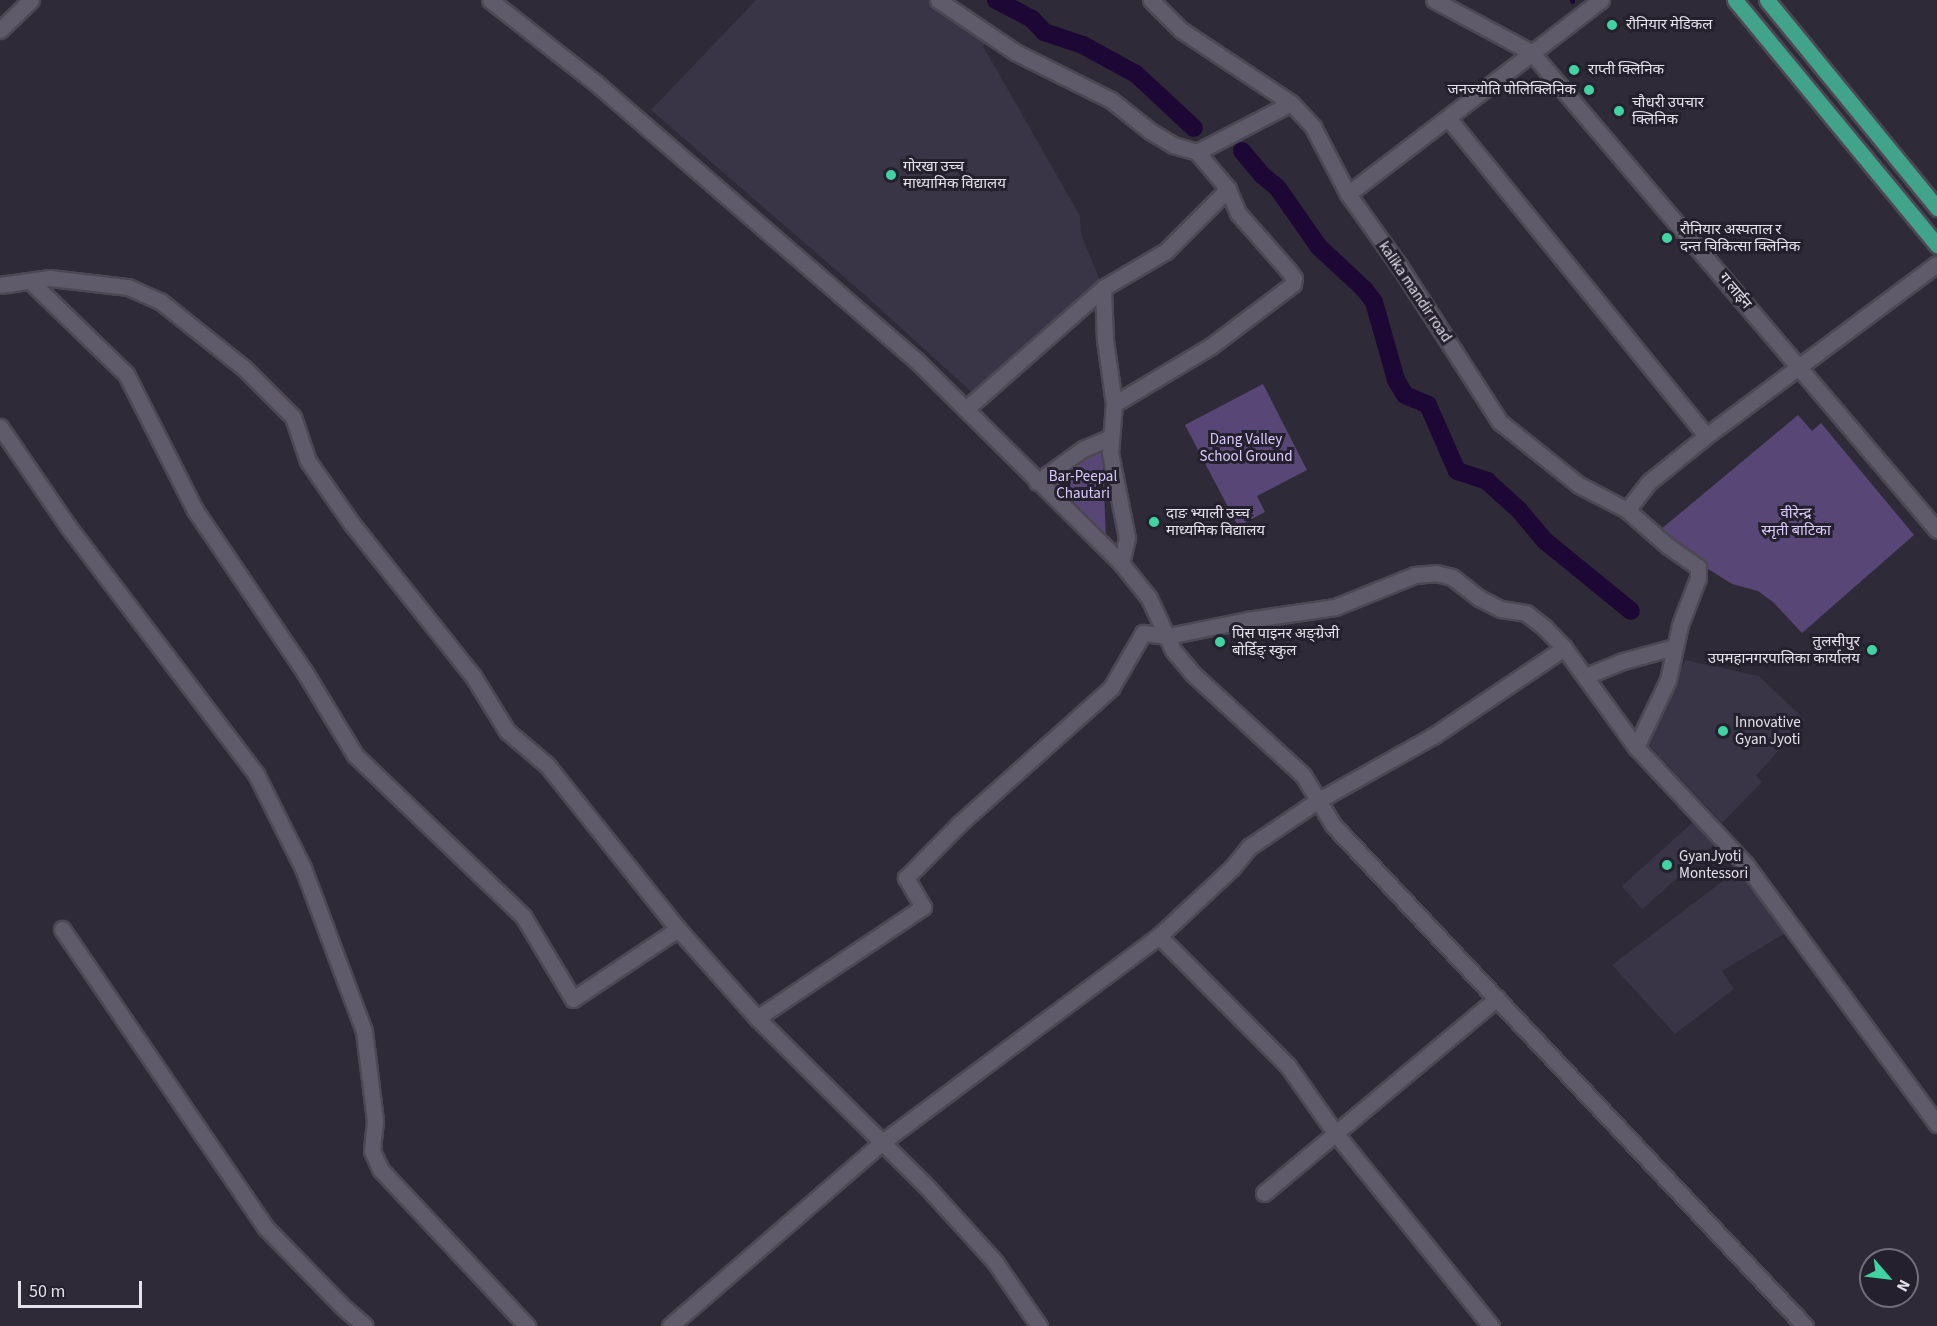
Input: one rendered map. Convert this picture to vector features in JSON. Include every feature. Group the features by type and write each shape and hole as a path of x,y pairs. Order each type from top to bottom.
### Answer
{"main road":[{"path":"1735,0 1937,245"},
{"path":"1767,0 1937,208"}],"street":[{"path":"0,30 31,0"},
{"path":"490,0 597,84 684,158 967,408 1037,482 1121,563 1149,598 1173,650 1192,674 1303,775 1333,825 1497,998 1564,1073 1805,1326"},
{"path":"939,0 1015,52 1111,100 1150,131 1173,145 1197,152 1228,189 1238,213 1294,278 1293,284 1211,346 1114,404"},
{"name":"kalika mandir road","path":"1151,0 1181,30 1291,103 1313,127 1348,194 1400,267 1500,422 1579,485 1627,510 1668,546 1698,567 1698,578 1674,647"},
{"path":"1434,0 1531,52"},
{"path":"1348,194 1600,0"},
{"name":"ग लाईन","path":"1531,52 1937,530"},
{"path":"1197,152 1291,103"},
{"path":"1448,118 1706,436"},
{"path":"967,408 1103,288 1166,251 1228,189"},
{"path":"1627,510 1649,482 1706,436 1937,264"},
{"path":"0,285 50,278 129,287 160,301 244,368 293,417 308,461 352,524 473,676 507,731 547,765 678,929 757,1018 880,1143 928,1188 995,1262 1039,1326"},
{"path":"30,281 126,374 195,510 304,671 356,755 523,916 573,999 678,929"},
{"path":"1103,288 1105,340 1114,404 1110,453 1127,538 1121,563"},
{"path":"0,427 67,525 256,774 303,868 364,1031 375,1121 372,1151 381,1170 527,1326"},
{"path":"1037,482 1083,449 1111,437"},
{"path":"757,1018 923,907 906,878 959,824 1111,688 1143,633 1168,636 1247,620 1335,607 1415,575 1436,573 1452,578 1479,598 1501,609 1526,613 1545,628 1564,648 1636,747 1746,864 1937,1125"},
{"path":"1586,676 1623,660 1674,647 1668,680 1636,747"},
{"path":"670,1326 880,1143 1159,936 1232,868 1249,846 1317,801 1433,736 1564,648"},
{"path":"62,929 265,1227 365,1326"},
{"path":"1159,936 1288,1065 1336,1134 1491,1326"},
{"path":"1264,1193 1497,998"}],"shaded area":[{"name":"गोरखा उच्च माध्यामिक विद्यालय","path":"756,0 932,0 989,39 983,46 1080,216 1081,234 1101,283 977,397 866,296 651,110"},
{"name":"Innovative Gyan Jyoti","path":"1685,660 1759,676 1805,720 1756,776 1762,782 1722,823 1646,742"},
{"name":"GyanJyoti Montessori","path":"1693,822 1714,845 1642,909 1622,886"},
{"path":"1740,868 1787,932 1722,971 1734,989 1675,1034 1612,965"}],"green space":[{"name":"Dang Valley School Ground","path":"1263,384 1307,470 1257,496 1265,512 1238,526 1185,425"},
{"name":"वीरेन्द्र स्मृती बाटिका","path":"1798,415 1812,431 1821,423 1914,535 1802,633 1773,602 1758,591 1732,584 1697,562 1660,530"},
{"name":"Bar-Peepal Chautari","path":"1102,444 1106,539 1050,480"}],"waterway":[{"path":"996,0 1032,19 1044,32 1083,45 1136,74 1194,128"},
{"path":"1242,151 1262,175 1277,187 1319,247 1364,289 1374,302 1396,380 1405,395 1428,405 1457,471 1487,481 1519,510 1544,540 1631,611"}],"place":[{"name":"रौनियार मेडिकल","path":"1612,25"},
{"name":"राप्ती क्लिनिक","path":"1574,70"},
{"name":"जनज्योति पोलिक्लिनिक","path":"1589,90"},
{"name":"चौधरी उपचार क्लिनिक","path":"1619,111"},
{"name":"गोरखा उच्च माध्यामिक विद्यालय","path":"891,175"},
{"name":"रौनियार अस्पताल र दन्त चिकित्सा क्लिनिक","path":"1667,238"},
{"name":"दाङ भ्याली उच्च माध्यमिक विद्यालय","path":"1154,522"},
{"name":"पिस पाइनर अङ्‍ग्रेजी बोर्डिङ् स्कुल","path":"1220,642"},
{"name":"तुलसीपुर उपमहानगरपालिका कार्यालय","path":"1872,650"},
{"name":"Innovative Gyan Jyoti","path":"1723,731"},
{"name":"GyanJyoti Montessori","path":"1667,865"}]}
